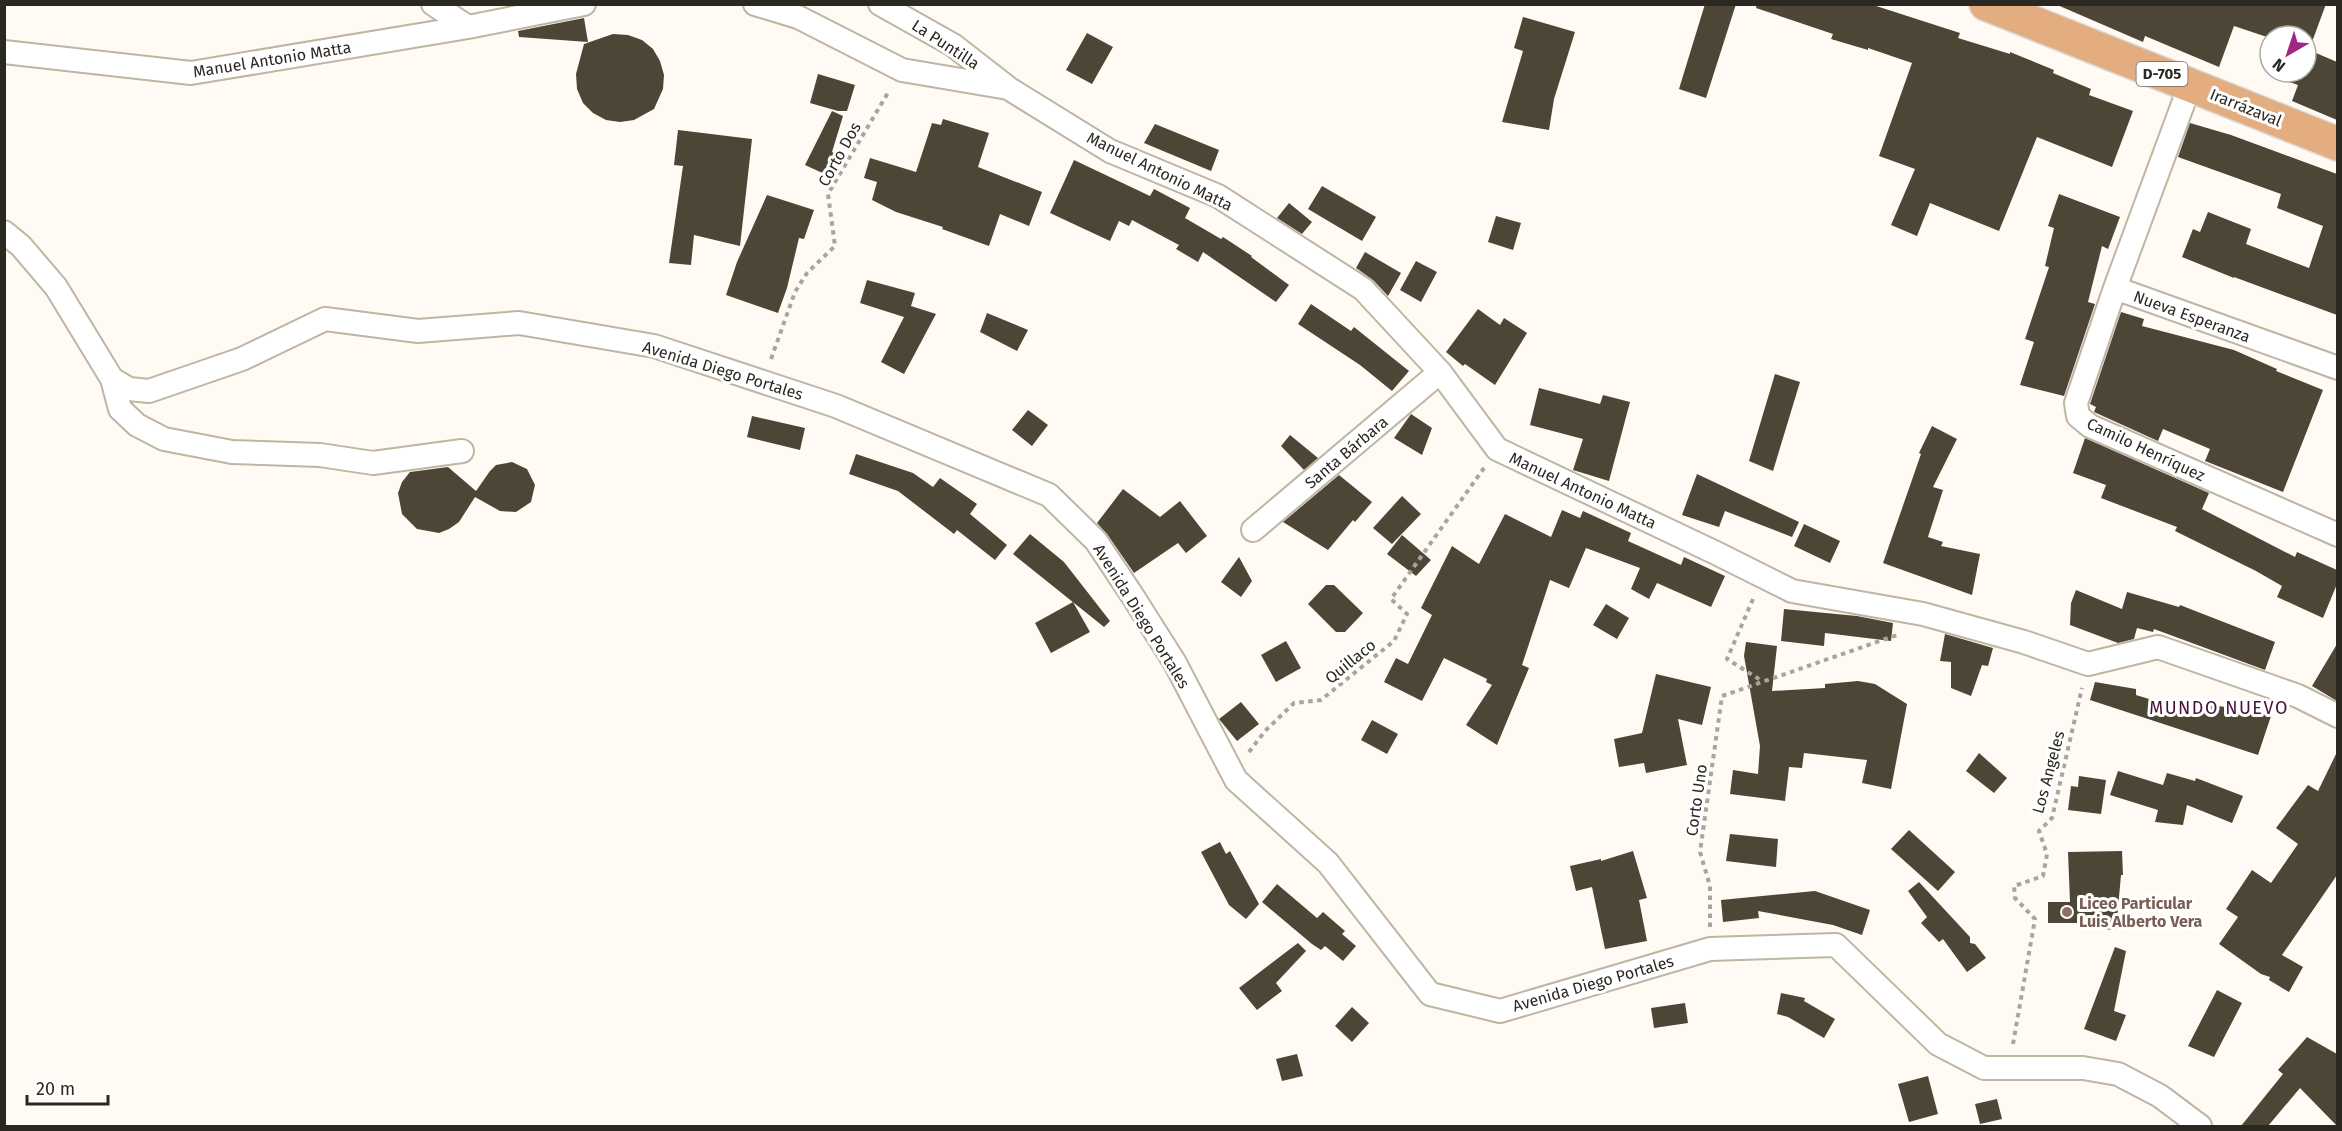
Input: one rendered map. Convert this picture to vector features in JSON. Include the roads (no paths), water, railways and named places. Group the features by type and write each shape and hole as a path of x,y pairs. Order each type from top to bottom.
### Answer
{"main road":[{"name":"Irarrázaval","path":"1986,4 2337,144"}],"street":[{"path":"432,4 468,27"},
{"name":"Manuel Antonio Matta","path":"4,52 191,73 468,27 584,4"},
{"name":"Manuel Antonio Matta","path":"755,4 798,17 902,69 1008,88 1110,151 1218,196 1363,289 1440,372 1497,449 1792,591 1936,618 2024,642 2088,664 2158,647 2298,696 2337,716"},
{"name":"La Puntilla","path":"880,4 952,45 1008,88"},
{"name":"Nueva Esperanza","path":"2190,85 2115,288 2337,368"},
{"path":"4,232 21,246 56,287 112,379 120,409 137,425 164,439 232,452 320,455 373,463 462,451"},
{"name":"Camilo Henríquez","path":"2115,288 2076,403 2078,416 2090,426 2337,535"},
{"name":"Avenida Diego Portales","path":"112,379 129,389 149,391 242,360 325,319 418,331 519,323 654,346 836,406 1049,495 1095,541 1130,592 1175,663 1236,780 1328,862 1430,994 1500,1011 1710,949 1836,945 1938,1044 1984,1068 2083,1068 2118,1074 2160,1096 2200,1126"},
{"name":"Santa Bárbara","path":"1253,530 1440,372"}],"place":[{"name":"Liceo Particular Luis Alberto Vera","path":"2067,912"}],"district":[{"name":"MUNDO NUEVO","path":"2219,708"}]}
